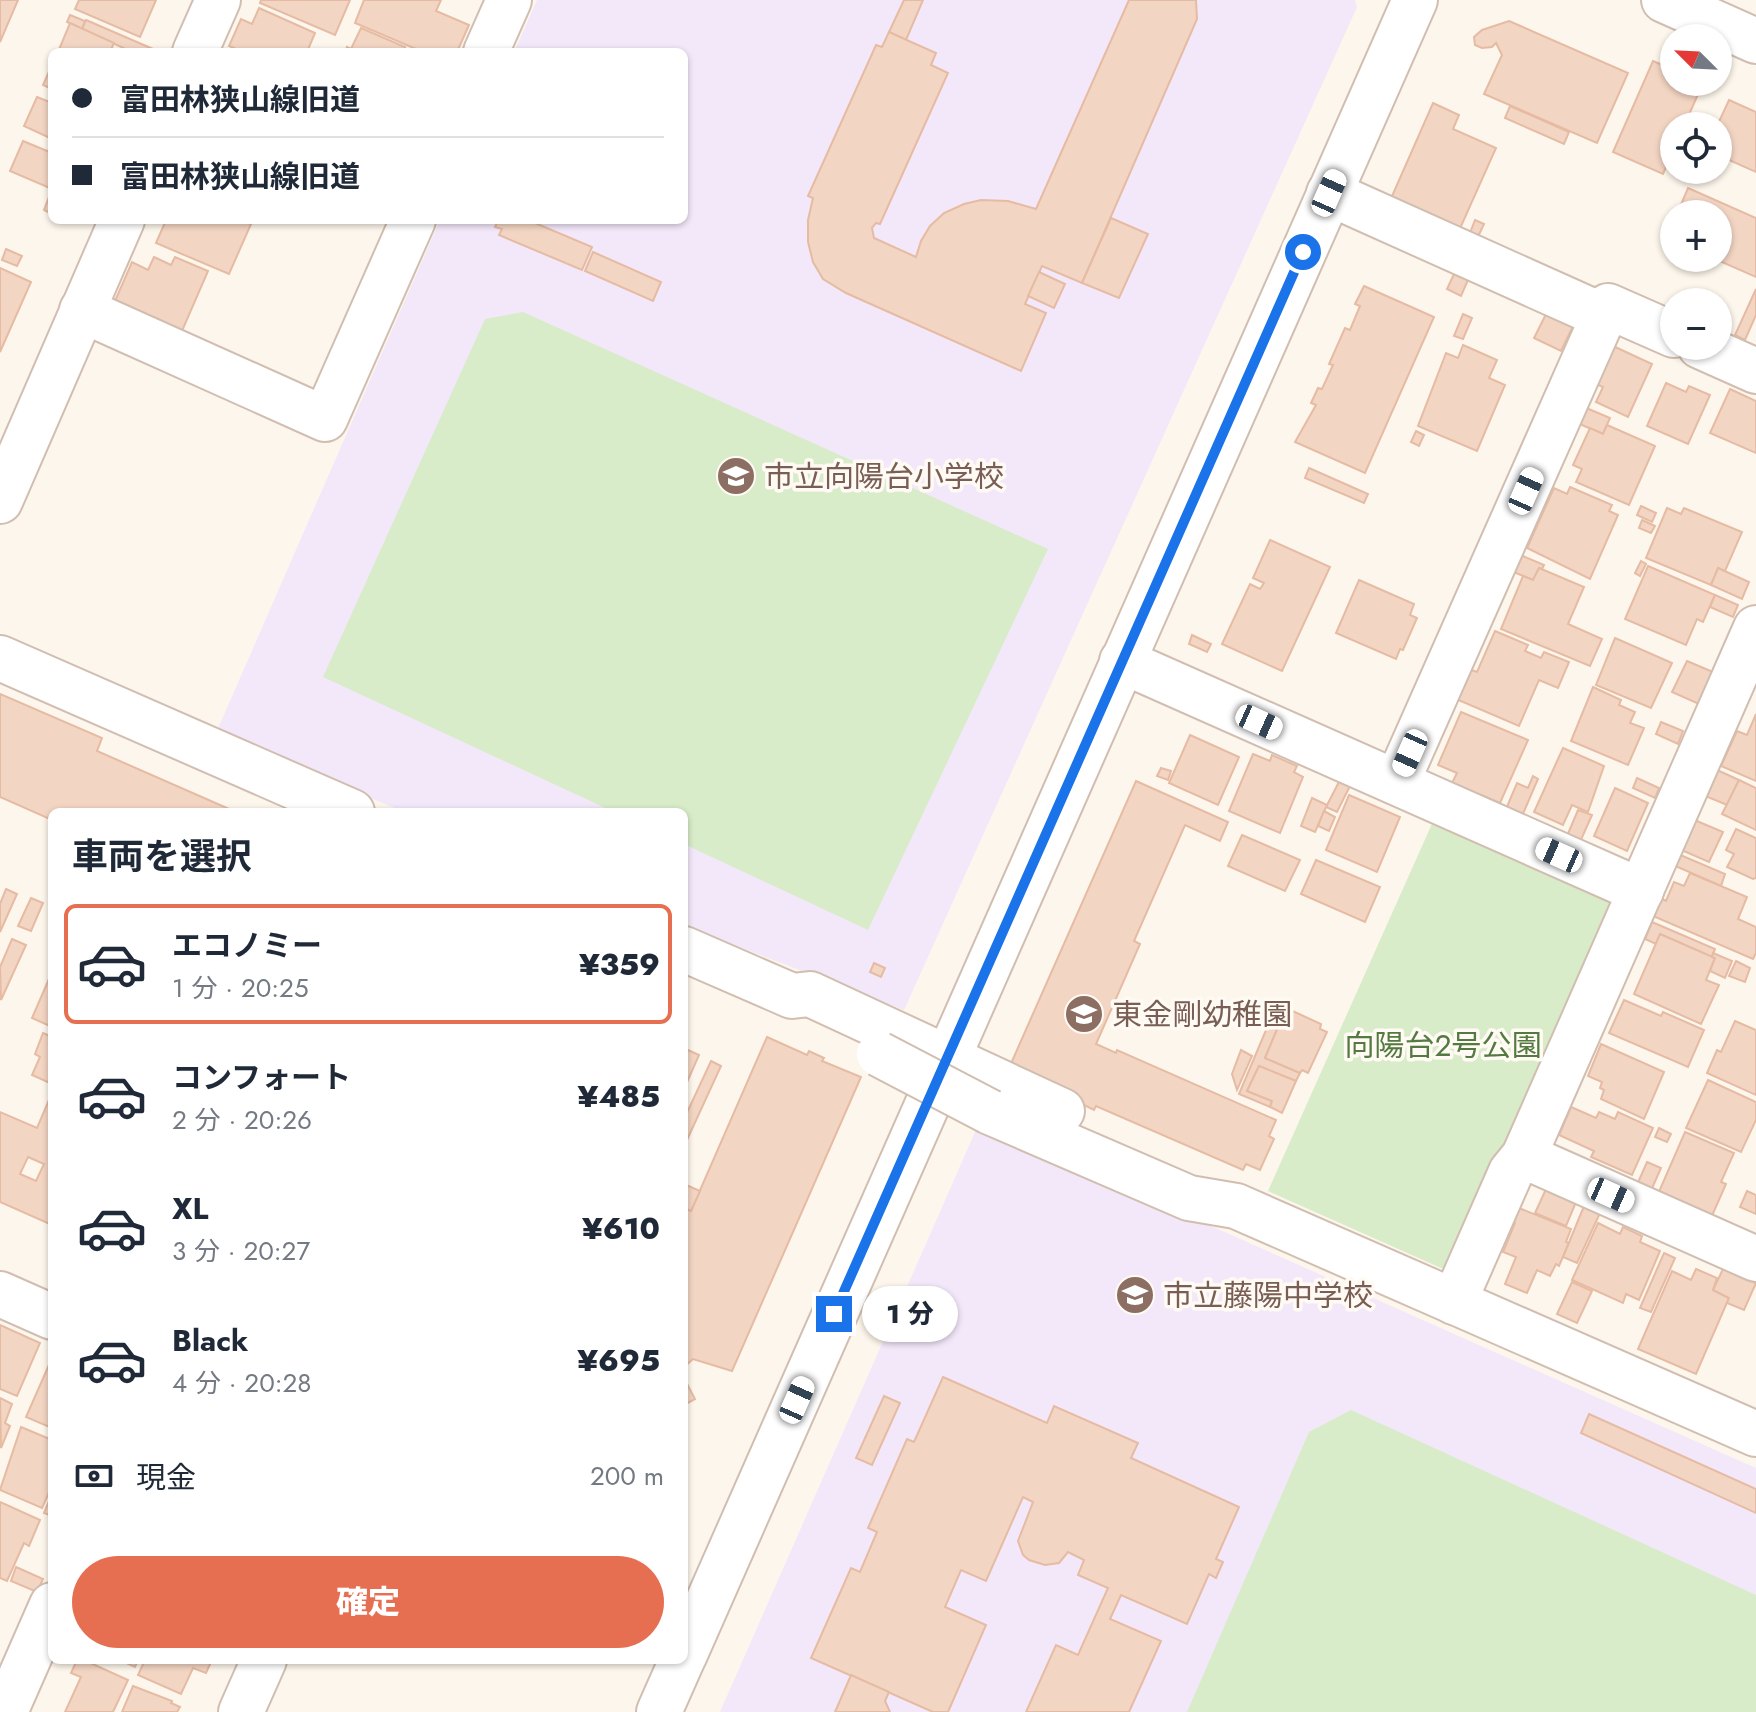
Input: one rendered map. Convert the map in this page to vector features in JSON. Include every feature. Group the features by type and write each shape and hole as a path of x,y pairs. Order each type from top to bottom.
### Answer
{"street":[{"path":"197,48 218,0"},
{"path":"488,48 509,0"},
{"path":"688,1647 1415,0"},
{"path":"1664,0 1756,41"},
{"path":"1329,193 1603,316"},
{"path":"1,492 120,224"},
{"path":"82,310 325,419 411,224"},
{"path":"1397,782 1608,306 1660,329"},
{"path":"1731,360 1756,371"},
{"path":"1454,1302 1511,1172 1524,1156 1756,628"},
{"path":"0,658 343,808"},
{"path":"1122,661 1641,891"},
{"path":"688,951 792,996 810,994 1216,1179 1236,1206"},
{"path":"688,970 879,1054 990,1112 1189,1198 1236,1206 1756,1434"},
{"path":"1524,1156 1756,1259"},
{"path":"0,1294 48,1315"},
{"path":"5,1712 48,1614"},
{"path":"241,1712 262,1664"},
{"path":"659,1712 680,1664"}],"shaded area":[{"name":"市立向陽台小学校","path":"537,0 1355,0 1357,7 904,1010 688,928 688,808 394,808 216,733 438,224 688,224 688,48 516,48"},
{"name":"市立藤陽中学校","path":"979,1123 1756,1468 1756,1712 720,1712"}],"green space":[{"path":"523,312 1048,549 868,930 688,846 688,808 605,808 323,677 485,319"},
{"name":"向陽台2号公園","path":"1435,817 1617,898 1450,1272 1268,1191"},
{"path":"1351,1410 1756,1595 1756,1712 1187,1712 1309,1432"}],"building":[{"path":"0,0 18,0 0,42"},
{"path":"79,0 156,0 140,37 75,9"},
{"path":"261,0 350,0 335,35 260,3"},
{"path":"364,0 441,0 436,11 469,25 459,48 414,48 355,23"},
{"path":"904,0 923,0 906,40 889,32"},
{"path":"1129,0 1196,0 1197,19 1082,283 1042,266 1025,304 1046,313 1021,371 846,293 823,279 813,262 808,242 808,220 813,198 808,196 876,45 882,47 889,32 936,53 931,65 948,73 880,224 876,223 872,228 874,238 916,257 930,226 944,213 964,204 981,200 1008,201 1036,209"},
{"path":"259,8 315,33 309,48 229,46 241,19 252,24"},
{"path":"70,15 85,21 82,29 67,22"},
{"path":"86,20 151,48 123,48 82,29"},
{"path":"1509,21 1628,73 1597,143 1484,94 1502,55 1496,43 1492,47 1482,48 1475,45 1474,37 1482,30"},
{"path":"70,23 114,43 112,48 60,48"},
{"path":"361,28 405,47 405,48 351,48"},
{"path":"1653,61 1660,64 1660,96 1697,96 1690,112 1660,112 1660,173 1613,152"},
{"path":"37,97 48,101 48,137 24,126"},
{"path":"1729,100 1756,112 1756,172 1732,161 1732,112 1723,112"},
{"path":"1433,103 1459,115 1453,129 1496,148 1458,233 1389,203"},
{"path":"1510,106 1569,132 1564,144 1505,118"},
{"path":"23,141 48,151 48,187 10,171"},
{"path":"1688,188 1715,200 1683,200"},
{"path":"1732,207 1756,218 1756,277 1732,266"},
{"path":"1111,218 1148,234 1119,298 1082,283"},
{"path":"1475,220 1484,224 1476,241 1468,238"},
{"path":"164,224 251,224 229,274 156,243"},
{"path":"496,224 537,224 592,247 582,270 499,235 502,229 495,227"},
{"path":"6,249 22,256 17,266 2,260"},
{"path":"593,252 661,282 653,301 585,271"},
{"path":"154,257 171,265 175,257 208,271 182,331 115,301 132,262 148,270"},
{"path":"0,268 31,282 0,352"},
{"path":"1039,272 1065,284 1054,308 1028,296"},
{"path":"1454,274 1468,280 1461,296 1447,289"},
{"path":"1364,286 1434,317 1365,473 1295,442 1316,405 1311,403 1318,388 1322,389 1333,365 1329,364 1345,328 1350,330 1360,306 1355,304"},
{"path":"1756,289 1756,315 1745,340 1735,335"},
{"path":"1549,308 1576,320 1561,351 1534,338"},
{"path":"1463,314 1472,318 1463,339 1454,336"},
{"path":"1463,345 1497,360 1489,378 1505,385 1477,451 1418,426 1446,353 1458,358"},
{"path":"1613,346 1652,364 1628,417 1596,402 1603,387 1596,384"},
{"path":"1666,383 1686,392 1689,386 1710,395 1688,444 1647,426"},
{"path":"1730,389 1756,401 1756,453 1710,433"},
{"path":"1584,407 1610,418 1603,434 1577,423"},
{"path":"1607,425 1655,446 1629,505 1576,482 1582,469 1573,465 1590,428 1603,434"},
{"path":"1416,431 1424,435 1419,446 1411,442"},
{"path":"1309,468 1368,494 1364,503 1305,478"},
{"path":"1570,487 1612,505 1609,511 1618,515 1590,579 1527,548 1554,488 1567,494"},
{"path":"1641,506 1656,513 1652,522 1637,515"},
{"path":"1667,508 1681,514 1684,508 1742,532 1725,571 1718,568 1711,585 1646,558"},
{"path":"1642,520 1655,526 1651,533 1639,528"},
{"path":"1270,540 1330,567 1282,671 1222,644 1250,584 1260,589 1264,583 1253,578"},
{"path":"1518,554 1544,565 1533,580 1511,571"},
{"path":"1641,561 1646,564 1640,576 1635,573"},
{"path":"1648,566 1715,595 1703,622 1697,619 1686,645 1625,619"},
{"path":"1539,568 1584,587 1568,624 1602,639 1590,666 1501,629 1523,576 1533,580"},
{"path":"1718,568 1749,582 1742,599 1711,585"},
{"path":"1359,580 1414,604 1410,615 1417,618 1396,659 1336,633"},
{"path":"1715,595 1738,605 1733,617 1710,607"},
{"path":"1495,631 1528,645 1525,651 1541,658 1544,652 1569,662 1558,688 1539,680 1519,726 1456,699 1469,669 1477,672"},
{"path":"1192,635 1211,644 1207,652 1189,644"},
{"path":"1615,638 1672,663 1651,708 1596,685"},
{"path":"1687,661 1713,672 1699,704 1672,692"},
{"path":"1593,687 1621,700 1619,705 1635,712 1630,723 1644,728 1628,765 1571,741"},
{"path":"0,694 102,738 97,751 227,808 48,808 48,818 0,797"},
{"path":"1461,712 1528,740 1500,803 1452,783 1457,773 1438,765"},
{"path":"1756,714 1756,781 1721,766 1737,731 1747,735"},
{"path":"1661,722 1683,731 1678,744 1656,734"},
{"path":"1190,735 1239,757 1218,805 1169,783"},
{"path":"1563,748 1604,766 1588,812 1572,805 1563,825 1534,812"},
{"path":"1253,754 1270,761 1272,755 1297,766 1294,772 1303,777 1280,833 1229,811"},
{"path":"1161,768 1171,771 1168,780 1157,776"},
{"path":"1715,769 1739,780 1727,805 1703,795"},
{"path":"1533,776 1538,779 1522,816 1506,809 1517,783 1528,788"},
{"path":"1637,778 1659,788 1655,798 1633,788"},
{"path":"1340,780 1350,786 1337,812 1326,807"},
{"path":"1739,780 1756,788 1756,830 1722,814"},
{"path":"1136,781 1228,822 1220,841 1185,825 1134,941 1140,944 1096,1044 1116,1053 1117,1050 1276,1120 1269,1136 1274,1139 1260,1170 1246,1164 1243,1170 1096,1106 1094,1110 1009,1068"},
{"path":"1615,788 1648,803 1627,851 1594,836"},
{"path":"1349,795 1400,817 1377,872 1326,850"},
{"path":"1312,798 1327,805 1315,832 1301,826"},
{"path":"1578,810 1592,815 1580,842 1567,836"},
{"path":"1324,811 1335,817 1329,831 1318,826"},
{"path":"1692,819 1723,832 1709,862 1679,849"},
{"path":"1736,829 1756,838 1756,878 1727,867 1734,854 1726,850"},
{"path":"1242,835 1300,860 1285,891 1228,866"},
{"path":"1678,854 1725,874 1721,886 1673,865"},
{"path":"1316,860 1380,887 1365,922 1301,894"},
{"path":"1690,873 1747,897 1738,919 1756,927 1756,953 1753,959 1653,916 1660,898 1666,901 1674,882 1684,886"},
{"path":"6,889 17,894 0,932 0,904"},
{"path":"31,898 43,903 31,931 18,926"},
{"path":"1652,922 1715,949 1712,957 1660,934 1656,944 1645,939"},
{"path":"1660,934 1715,958 1706,980 1719,985 1701,1024 1634,994"},
{"path":"12,939 26,945 1,1000 0,967"},
{"path":"1713,953 1732,961 1725,978 1710,971 1715,958 1712,957"},
{"path":"1736,961 1750,968 1745,982 1729,976"},
{"path":"874,963 885,968 881,977 870,972"},
{"path":"48,981 48,1025 32,1018"},
{"path":"1624,1000 1661,1016 1663,1012 1704,1030 1688,1067 1609,1033"},
{"path":"1277,1004 1286,1008 1265,1058 1300,1073 1296,1081 1259,1066 1247,1091 1272,1101 1270,1107 1239,1094"},
{"path":"1286,1008 1321,1024 1320,1029 1327,1032 1308,1073 1302,1070 1300,1073 1265,1058"},
{"path":"1735,1021 1756,1030 1756,1095 1707,1073"},
{"path":"43,1033 48,1035 48,1082 32,1075 40,1057 35,1054"},
{"path":"767,1037 807,1055 809,1051 824,1058 822,1061 861,1077 732,1371 693,1359 688,1363 688,1210 691,1211"},
{"path":"1601,1044 1664,1072 1644,1119 1601,1099 1604,1090 1600,1088 1602,1082 1588,1076"},
{"path":"688,1050 699,1055 688,1080"},
{"path":"1241,1050 1252,1056 1237,1090 1232,1074"},
{"path":"711,1061 721,1066 688,1138 688,1110"},
{"path":"1259,1066 1296,1081 1282,1113 1270,1107 1272,1101 1247,1091"},
{"path":"1708,1080 1756,1102 1756,1120 1741,1152 1686,1128"},
{"path":"48,1102 48,1223 0,1202 0,1112 37,1128","holes":["28,1157 44,1164 36,1181 20,1174"]},
{"path":"1571,1107 1596,1118 1599,1112 1615,1119 1618,1112 1653,1128 1632,1175 1591,1157 1594,1151 1559,1135"},
{"path":"1659,1128 1671,1134 1667,1142 1655,1137"},
{"path":"1685,1132 1734,1153 1721,1182 1726,1184 1711,1218 1658,1194"},
{"path":"1647,1162 1661,1168 1650,1193 1636,1187"},
{"path":"688,1186 700,1191 691,1211 688,1210"},
{"path":"1546,1189 1576,1202 1566,1226 1535,1213"},
{"path":"1747,1191 1756,1195 1756,1214 1740,1207"},
{"path":"1514,1206 1571,1229 1566,1242 1569,1243 1559,1266 1556,1264 1550,1276 1537,1270 1527,1293 1505,1284 1516,1257 1503,1252 1515,1223 1508,1219"},
{"path":"1584,1206 1600,1213 1577,1263 1563,1257"},
{"path":"1598,1223 1620,1234 1623,1227 1642,1236 1640,1242 1660,1251 1639,1300 1626,1294 1623,1303 1572,1280"},
{"path":"1664,1253 1675,1258 1651,1312 1640,1308"},
{"path":"1696,1269 1717,1278 1713,1290 1729,1298 1696,1374 1638,1349 1672,1271 1691,1280"},
{"path":"1723,1269 1756,1283 1744,1310 1727,1303 1729,1298 1713,1290"},
{"path":"1572,1282 1592,1291 1577,1323 1557,1314"},
{"path":"0,1325 40,1343 17,1396 0,1389"},
{"path":"48,1367 48,1426 26,1417"},
{"path":"943,1377 1047,1423 1054,1406 1138,1443 1131,1458 1239,1507 1216,1559 1223,1562 1216,1578 1209,1574 1187,1624 1121,1595 1110,1619 1161,1641 1129,1712 1026,1712 1056,1645 1078,1655 1108,1588 1078,1575 1084,1560 1068,1552 1059,1563 1045,1565 1023,1555 1018,1541 1033,1502 1023,1497 986,1581 961,1570 945,1607 986,1625 948,1712 933,1712 811,1658 851,1568 860,1572 877,1532 868,1528 907,1439 914,1442"},
{"path":"688,1386 695,1399 688,1403"},
{"path":"884,1396 900,1403 872,1465 856,1458"},
{"path":"0,1398 12,1404 5,1423 10,1426 1,1448"},
{"path":"1589,1414 1756,1489 1756,1513 1581,1433"},
{"path":"21,1427 48,1438 48,1495 42,1508 0,1490"},
{"path":"0,1502 40,1520 29,1546 24,1543 7,1581 0,1578"},
{"path":"16,1567 43,1579 37,1592 11,1581"},
{"path":"75,1664 93,1664 128,1680 113,1712 65,1712 81,1677 71,1673"},
{"path":"143,1664 210,1664 206,1673 193,1668 181,1694 138,1675"},
{"path":"851,1675 889,1692 885,1701 890,1712 835,1712"},
{"path":"133,1686 180,1707 177,1712 122,1712"}],"place":[{"name":"市立向陽台小学校","path":"736,476"},
{"name":"東金剛幼稚園","path":"1084,1014"},
{"name":"市立藤陽中学校","path":"1135,1295"}],"route":[{"path":"834,1314 1303,252"}]}
